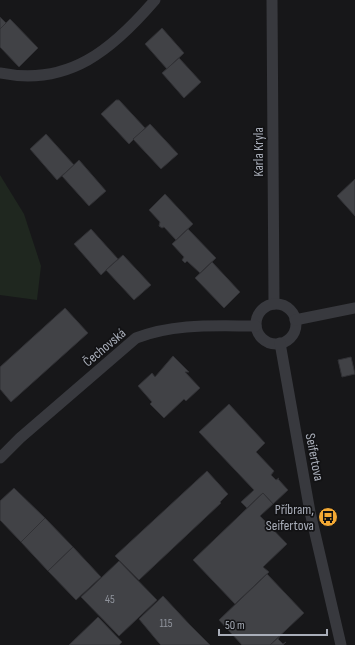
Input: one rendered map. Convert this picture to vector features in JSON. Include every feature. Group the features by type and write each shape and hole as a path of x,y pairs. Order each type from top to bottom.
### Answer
{"street":[{"path":"0,73 14,76 40,76 64,72 87,62 119,39 155,0"},
{"name":"Karla Kryla","path":"272,0 274,304"},
{"path":"274,304 288,308 295,320 293,334 288,340 272,344 264,340 258,334 256,326 257,317 261,310 274,304"},
{"path":"295,320 355,308"},
{"name":"Čechovská","path":"0,458 20,438 136,338 155,331 176,328 256,326"},
{"name":"Seifertova","path":"280,343 310,512 341,645"}],"shaded area":[{"path":"0,175 24,214 41,266 37,300 0,295"}],"building":[{"path":"0,17 6,23 0,29"},
{"path":"10,19 38,48 19,67 0,47 0,29"},
{"path":"162,28 184,53 167,69 145,44"},
{"path":"179,58 201,82 184,98 162,73"},
{"path":"116,100 119,100 145,128 129,144 101,114"},
{"path":"150,124 178,154 161,169 133,139"},
{"path":"46,134 74,165 57,180 30,149"},
{"path":"79,160 106,191 89,206 62,176"},
{"path":"355,179 355,216 337,196"},
{"path":"165,194 193,224 176,240 164,227 162,228 159,226 160,222 149,210"},
{"path":"91,229 118,259 101,275 74,244"},
{"path":"188,229 216,258 200,273 187,261 185,263 182,260 184,257 172,244"},
{"path":"123,255 151,285 134,300 106,270"},
{"path":"212,262 240,292 224,308 195,278"},
{"path":"65,308 88,333 11,402 0,389 0,367"},
{"path":"173,356 189,372 185,372 200,388 186,401 184,399 164,418 150,404 152,402 138,386 152,373 155,377"},
{"path":"351,357 355,374 342,377 338,360"},
{"path":"229,404 265,443 256,452 274,471 271,475 276,480 279,478 278,479 288,490 273,504 263,493 247,508 241,502 254,490 199,432"},
{"path":"207,471 228,494 220,502 221,503 139,580 115,556"},
{"path":"14,488 45,518 21,542 0,520 0,501"},
{"path":"263,493 273,504 260,516 287,544 263,567 269,572 235,604 193,560"},
{"path":"45,518 73,547 48,571 21,542"},
{"path":"73,547 101,577 76,600 48,571"},
{"path":"119,561 157,600 119,636 81,597"},
{"path":"267,574 304,613 270,645 242,645 219,620"},
{"path":"163,596 210,645 161,645 159,643 139,619"},
{"path":"98,617 122,642 119,645 69,645"},
{"path":"280,636 278,639 283,644 286,642 283,645 270,645"}],"place":[{"name":"Příbram, Seifertova","path":"328,517"}]}
